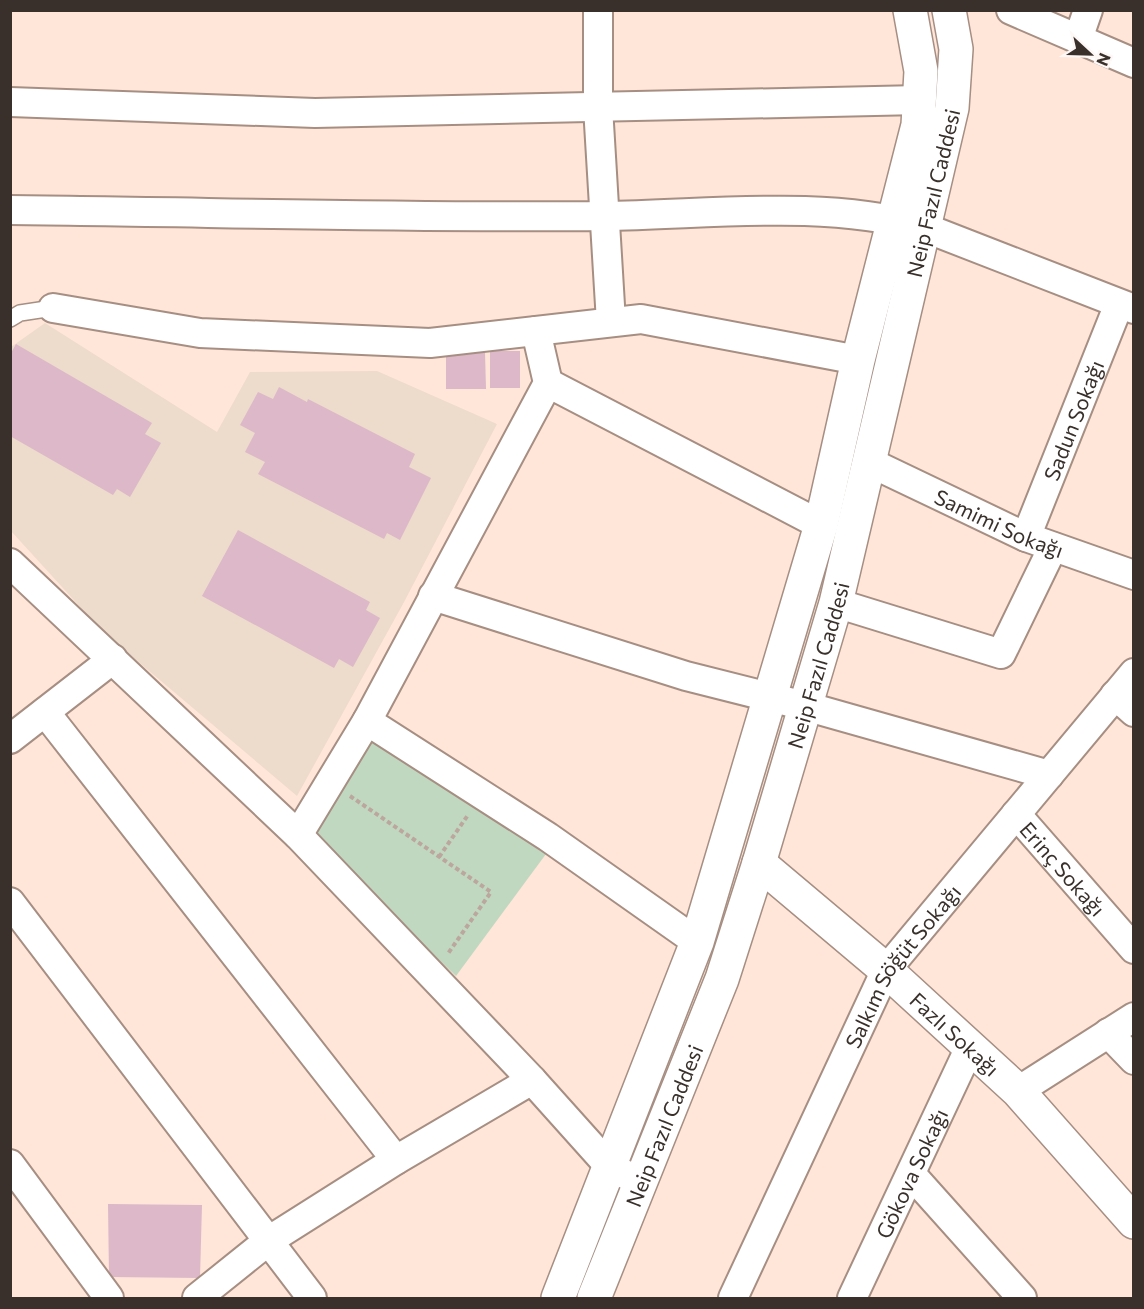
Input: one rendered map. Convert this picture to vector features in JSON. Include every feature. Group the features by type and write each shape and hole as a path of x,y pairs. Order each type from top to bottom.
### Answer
{"main road":[{"path":"558,1299 697,942 821,525 858,360 909,223 921,71 910,10"},
{"name":"Neip Fazıl Caddesi","path":"594,1299 722,979 836,603 869,462 909,223 952,108 956,49 949,10"},
{"name":"Fazlı Sokağı","path":"759,862 886,970 1018,1091 1134,1222"}],"street":[{"path":"598,10 598,107 611,322"},
{"path":"1011,10 1134,63"},
{"path":"1078,39 1088,10"},
{"path":"10,102 315,113 920,100"},
{"path":"10,210 603,216 783,210 909,223 1126,306"},
{"name":"Sadun Sokağı","path":"1026,537 1126,306"},
{"path":"53,308 212,333 430,343 640,319 858,360"},
{"path":"298,835 367,721 548,383 536,331"},
{"path":"548,383 821,525"},
{"name":"Samimi Sokağı","path":"869,462 1026,537 1134,575"},
{"path":"836,603 1001,654 1053,547"},
{"path":"10,563 298,835 532,1080 610,1167 641,1182"},
{"path":"433,597 686,676 805,706 1049,775"},
{"path":"10,739 112,659"},
{"name":"Salkım Söğüt Sokağı","path":"733,1299 886,970 1049,775 1124,703 1134,673"},
{"path":"45,712 396,1160"},
{"path":"367,721 548,837 697,942"},
{"name":"Erinç Sokağı","path":"1016,814 1134,949"},
{"path":"10,902 312,1299"},
{"path":"1018,1091 1134,1017"},
{"path":"1108,1033 1134,1060"},
{"name":"Gökova Sokağı","path":"852,1299 970,1047"},
{"path":"197,1299 268,1241 396,1160 532,1080"},
{"path":"10,1164 109,1299"},
{"path":"911,1174 1022,1299"}],"lane":[{"path":"10,319 20,313 53,308"}],"path":[{"path":"330,782 491,892 433,976"},
{"path":"439,857 482,795"}],"shaded area":[{"path":"45,323 217,432 250,372 377,371 497,424 403,604 297,796 103,632 11,531 11,347"}],"green space":[{"path":"372,738 546,854 456,976 310,837"}],"building":[{"path":"16,344 152,423 145,434 161,443 130,497 117,489 113,495 10,436 10,355"},
{"path":"490,351 520,351 520,388 490,388"},
{"path":"446,352 485,352 486,389 446,389"},
{"path":"279,387 307,402 308,399 415,454 409,467 431,478 400,540 387,533 384,539 258,474 265,462 245,452 255,433 240,425 258,392 273,399"},
{"path":"238,530 370,602 366,610 380,618 353,667 339,659 334,668 202,596"},
{"path":"108,1204 202,1205 200,1278 109,1277"}]}
